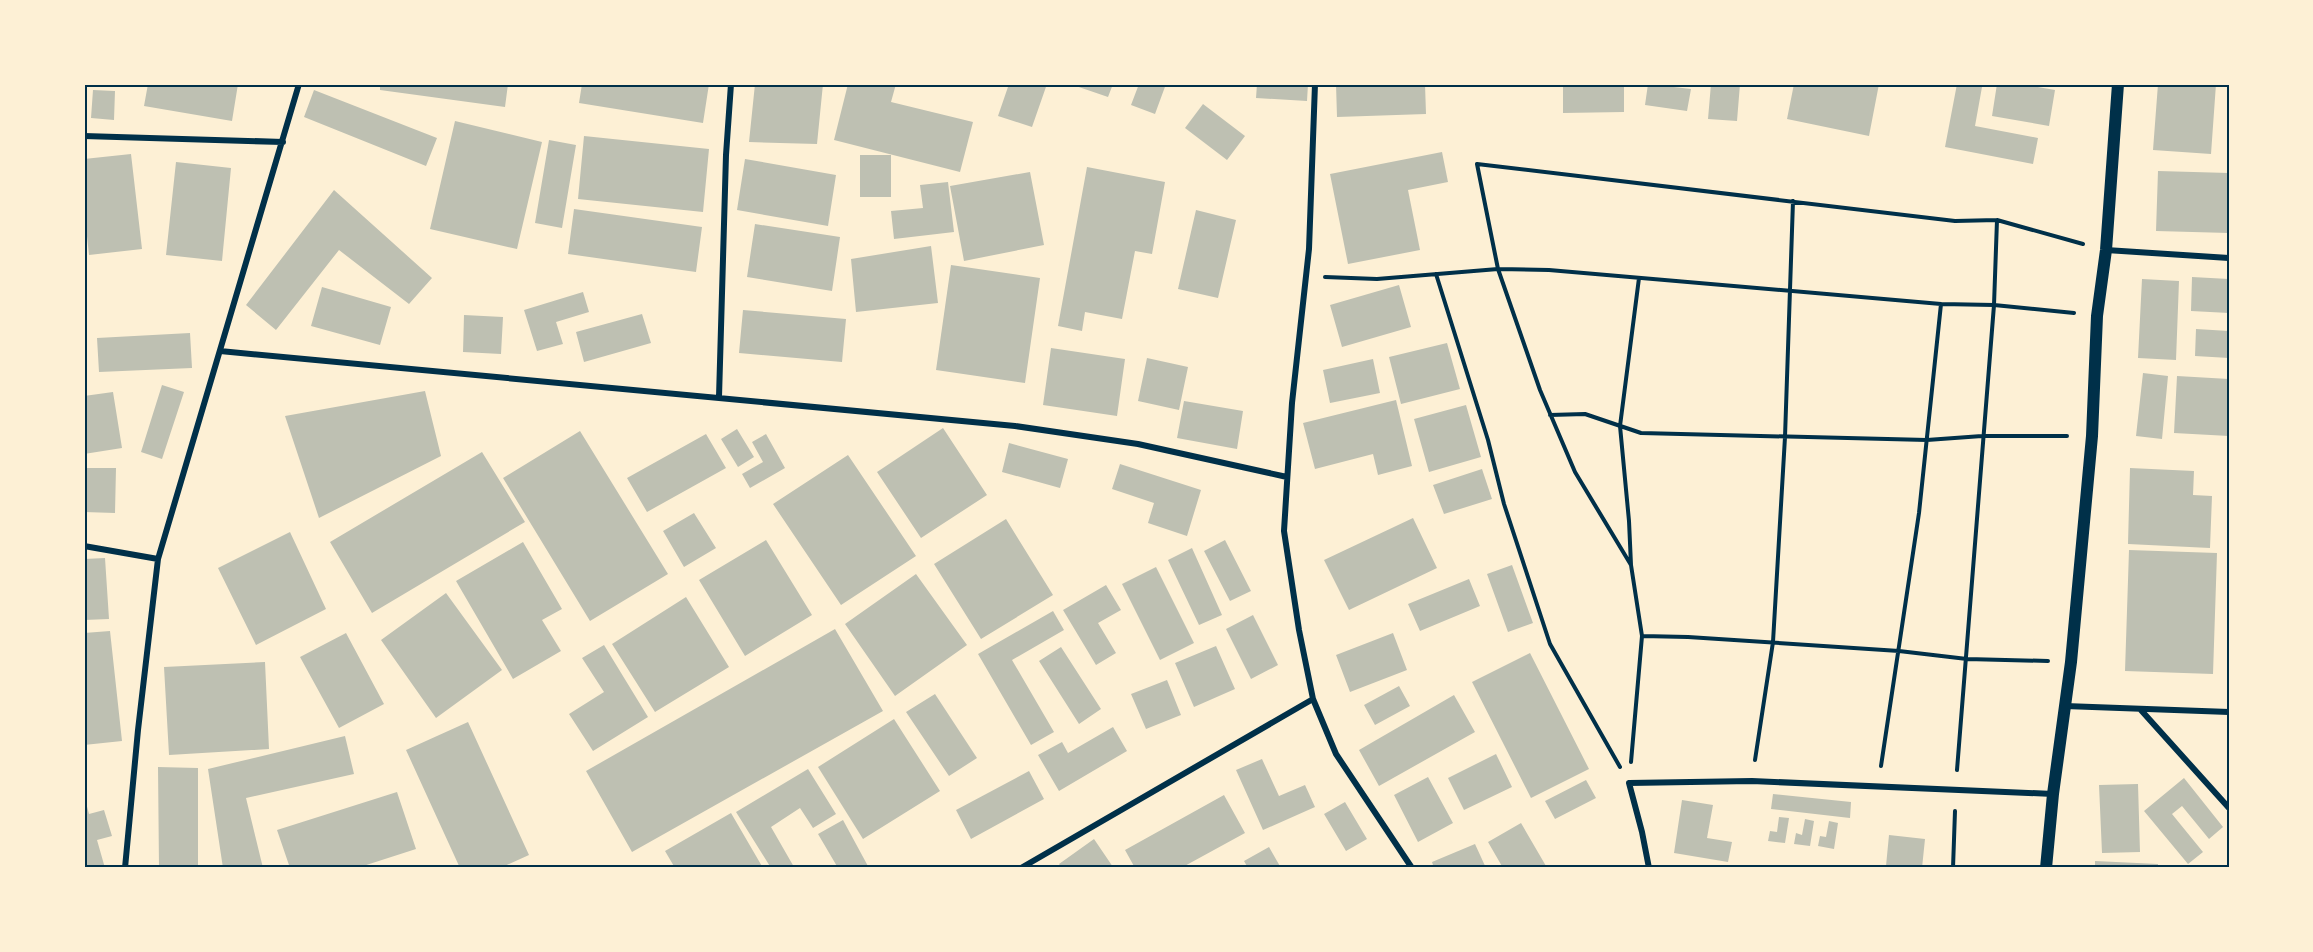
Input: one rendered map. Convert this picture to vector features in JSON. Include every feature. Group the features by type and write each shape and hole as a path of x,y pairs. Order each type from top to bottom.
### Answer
{"main road":[{"path":"2046,868 2053,794 2071,662 2092,436 2097,316 2106,250 2118,84"}],"street":[{"path":"125,868 158,559 299,84"},
{"path":"719,397 726,155 731,84"},
{"path":"1315,84 1306,276 1292,404 1284,531 1299,630 1313,699 1336,754 1412,868"},
{"path":"84,135 283,142"},
{"path":"2106,250 2229,258"},
{"path":"220,351 1015,426 1138,444 1287,477"},
{"path":"84,546 158,559"},
{"path":"1021,868 1313,699"},
{"path":"2064,706 2229,712"},
{"path":"2140,709 2229,808"},
{"path":"1649,868 1629,783 1752,781 2053,794"}],"path":[{"path":"1631,565 1575,472 1550,415 1498,269 1477,164 1955,221 1997,220 2106,250"},
{"path":"1752,781 1773,642 1785,437 1793,201"},
{"path":"1953,868 1956,789 1994,305 1997,220"},
{"path":"1306,276 1377,279 1498,269 1549,270 1941,304 1994,305 2097,316"},
{"path":"1436,274 1488,440 1504,504 1550,644 1629,783"},
{"path":"1629,783 1641,636 1631,565 1620,426 1639,278"},
{"path":"1878,788 1919,513 1941,304"},
{"path":"1550,415 1585,414 1641,433 1927,440 1982,436 2092,436"},
{"path":"1641,636 1773,642 1899,651 1966,659 2071,662"}],"building":[{"path":"148,84 238,84 232,121 144,106"},
{"path":"380,84 508,84 505,107 380,90"},
{"path":"582,84 709,84 703,123 579,103"},
{"path":"755,84 823,84 817,144 749,142"},
{"path":"848,84 896,84 891,102 973,122 960,172 834,140"},
{"path":"1009,84 1047,84 1032,127 998,116"},
{"path":"1070,84 1113,84 1108,97"},
{"path":"1139,84 1166,84 1155,114 1131,105"},
{"path":"1257,84 1308,84 1307,101 1256,98"},
{"path":"1336,84 1425,84 1426,114 1337,117"},
{"path":"1563,84 1624,84 1624,112 1563,113"},
{"path":"1648,84 1691,89 1687,111 1645,105"},
{"path":"1711,84 1740,84 1737,121 1708,119"},
{"path":"1794,84 1879,84 1869,136 1787,119"},
{"path":"1957,84 1982,87 1975,126 2038,138 2033,164 1945,147"},
{"path":"1997,84 2021,84 2055,90 2049,126 1992,116"},
{"path":"2158,84 2216,84 2211,154 2153,150"},
{"path":"93,90 115,91 114,120 91,118"},
{"path":"314,90 437,138 426,166 304,117"},
{"path":"1203,104 1245,136 1227,160 1185,128"},
{"path":"455,121 542,142 517,249 430,229"},
{"path":"584,136 709,149 703,212 578,199"},
{"path":"549,140 576,145 562,228 535,223"},
{"path":"1442,152 1448,182 1408,190 1420,250 1348,264 1330,174"},
{"path":"131,154 142,249 89,255 84,208 84,159"},
{"path":"860,155 891,155 891,197 860,197"},
{"path":"745,159 836,175 828,226 737,210"},
{"path":"176,162 231,168 222,261 166,255"},
{"path":"1087,167 1165,182 1152,254 1135,251 1122,319 1085,312 1082,331 1058,326"},
{"path":"2158,171 2229,173 2229,233 2156,231"},
{"path":"1030,172 1044,245 964,261 950,186"},
{"path":"948,182 954,232 894,239 891,211 923,208 920,185"},
{"path":"334,190 432,278 409,304 339,250 276,330 246,305"},
{"path":"574,209 702,227 696,272 568,254"},
{"path":"1196,210 1236,220 1218,298 1178,289"},
{"path":"755,224 840,237 832,291 747,277"},
{"path":"931,246 938,303 856,312 851,259"},
{"path":"951,265 1040,278 1025,383 936,370"},
{"path":"2192,277 2229,279 2229,313 2191,311"},
{"path":"2142,279 2179,281 2176,360 2138,358"},
{"path":"1399,285 1411,327 1342,347 1330,305"},
{"path":"322,287 391,307 380,345 311,326"},
{"path":"583,292 589,312 556,322 563,344 537,351 524,310"},
{"path":"743,310 846,319 842,362 739,353"},
{"path":"642,314 651,343 584,362 576,332"},
{"path":"464,315 503,317 501,354 463,352"},
{"path":"2196,329 2229,331 2229,358 2195,356"},
{"path":"190,333 192,368 99,372 97,338"},
{"path":"1447,343 1460,389 1401,404 1389,357"},
{"path":"1051,348 1125,359 1117,416 1043,405"},
{"path":"1147,358 1188,367 1179,410 1138,401"},
{"path":"1373,359 1380,393 1330,403 1323,370"},
{"path":"2143,373 2168,376 2162,439 2136,436"},
{"path":"2177,376 2229,379 2229,436 2174,433"},
{"path":"162,385 184,392 162,459 141,452"},
{"path":"425,391 441,456 319,518 285,416"},
{"path":"113,392 122,448 84,454 84,396"},
{"path":"1396,400 1412,466 1378,475 1373,454 1315,469 1303,423"},
{"path":"1184,401 1243,411 1237,449 1177,438"},
{"path":"1466,405 1481,457 1429,472 1414,419"},
{"path":"943,428 987,495 921,538 877,472"},
{"path":"737,429 754,457 738,467 721,439"},
{"path":"580,431 668,574 590,621 503,478"},
{"path":"706,434 726,468 647,512 627,478"},
{"path":"766,434 785,468 750,488 742,474 763,462 752,442"},
{"path":"1009,443 1068,459 1060,488 1002,472"},
{"path":"482,452 525,522 372,613 330,542"},
{"path":"848,455 916,556 841,605 773,504"},
{"path":"1120,464 1201,490 1187,536 1148,523 1154,503 1112,489"},
{"path":"84,468 116,468 115,513 84,512"},
{"path":"2130,468 2194,471 2193,495 2212,496 2210,548 2128,544"},
{"path":"1482,469 1492,499 1444,514 1433,485"},
{"path":"694,513 716,548 684,567 663,531"},
{"path":"1413,518 1437,568 1349,610 1324,560"},
{"path":"1006,519 1053,595 981,639 934,564"},
{"path":"290,532 326,609 256,645 218,568"},
{"path":"766,540 812,615 745,656 699,580"},
{"path":"1225,540 1251,591 1230,601 1204,551"},
{"path":"523,542 562,609 542,620 561,651 513,679 456,581"},
{"path":"1192,548 1222,615 1199,625 1168,560"},
{"path":"2129,550 2217,553 2213,674 2125,671"},
{"path":"105,558 109,619 84,620 84,559"},
{"path":"1512,565 1533,623 1508,632 1487,574"},
{"path":"1156,567 1194,643 1160,660 1122,584"},
{"path":"916,574 967,645 895,696 845,624"},
{"path":"1469,579 1480,606 1420,631 1408,604"},
{"path":"1106,585 1121,610 1098,623 1116,653 1096,665 1063,610"},
{"path":"446,593 502,670 436,718 381,640"},
{"path":"686,597 729,667 655,712 612,644"},
{"path":"1053,611 1064,630 1012,660 1054,732 1031,745 978,654"},
{"path":"1253,615 1278,665 1251,679 1226,629"},
{"path":"835,629 883,711 632,852 586,771"},
{"path":"110,631 122,741 84,745 84,633"},
{"path":"346,633 384,704 339,728 300,657"},
{"path":"1393,633 1407,670 1350,692 1336,655"},
{"path":"604,645 648,717 593,751 569,714 604,692 582,658"},
{"path":"1216,646 1235,689 1194,707 1175,663"},
{"path":"1061,647 1101,709 1079,724 1039,661"},
{"path":"1530,653 1589,769 1531,798 1472,682"},
{"path":"265,662 269,749 169,755 164,667"},
{"path":"1167,680 1181,715 1146,729 1131,694"},
{"path":"1399,686 1410,706 1375,725 1364,705"},
{"path":"935,694 977,758 949,776 906,712"},
{"path":"1454,695 1475,732 1379,786 1359,750"},
{"path":"894,719 940,791 863,839 818,767"},
{"path":"468,722 529,855 500,868 460,868 406,750"},
{"path":"1113,727 1127,751 1059,791 1038,755 1062,742 1068,753"},
{"path":"345,736 354,774 246,798 263,868 223,868 208,769"},
{"path":"1496,754 1512,787 1464,810 1448,778"},
{"path":"1262,759 1279,796 1305,785 1315,807 1263,830 1236,770"},
{"path":"158,767 198,768 198,868 159,868"},
{"path":"808,769 836,814 813,828 800,808 771,827 794,867 771,868 736,812"},
{"path":"1029,771 1044,799 971,839 956,810"},
{"path":"1428,777 1453,823 1418,842 1394,795"},
{"path":"2184,778 2223,827 2209,839 2182,806 2172,814 2203,852 2188,864 2144,811"},
{"path":"1586,780 1596,798 1555,819 1545,801"},
{"path":"2138,784 2140,852 2102,853 2099,785"},
{"path":"397,792 416,849 357,868 290,868 277,830"},
{"path":"1773,794 1851,802 1850,818 1771,809"},
{"path":"1224,795 1245,833 1181,868 1135,868 1125,850"},
{"path":"85,799 89,814 104,810 112,836 97,840 105,868 84,868"},
{"path":"1682,800 1713,805 1707,838 1732,842 1728,862 1674,853"},
{"path":"1345,802 1367,839 1346,851 1324,814"},
{"path":"731,813 763,868 675,868 665,851"},
{"path":"1779,817 1789,818 1785,843 1768,841 1770,831 1777,832"},
{"path":"1805,819 1814,821 1810,846 1794,844 1796,833 1802,835"},
{"path":"843,820 869,868 838,868 818,834"},
{"path":"1829,821 1838,823 1834,849 1818,846 1820,836 1826,837"},
{"path":"1521,823 1546,866 1543,868 1503,868 1488,842"},
{"path":"1889,835 1925,839 1922,868 1886,866"},
{"path":"1094,839 1113,867 1062,868 1059,864"},
{"path":"1475,844 1486,868 1434,868 1432,862"},
{"path":"1269,847 1281,868 1248,868 1244,861"},
{"path":"2095,861 2158,864 2158,868 2095,868"}]}
